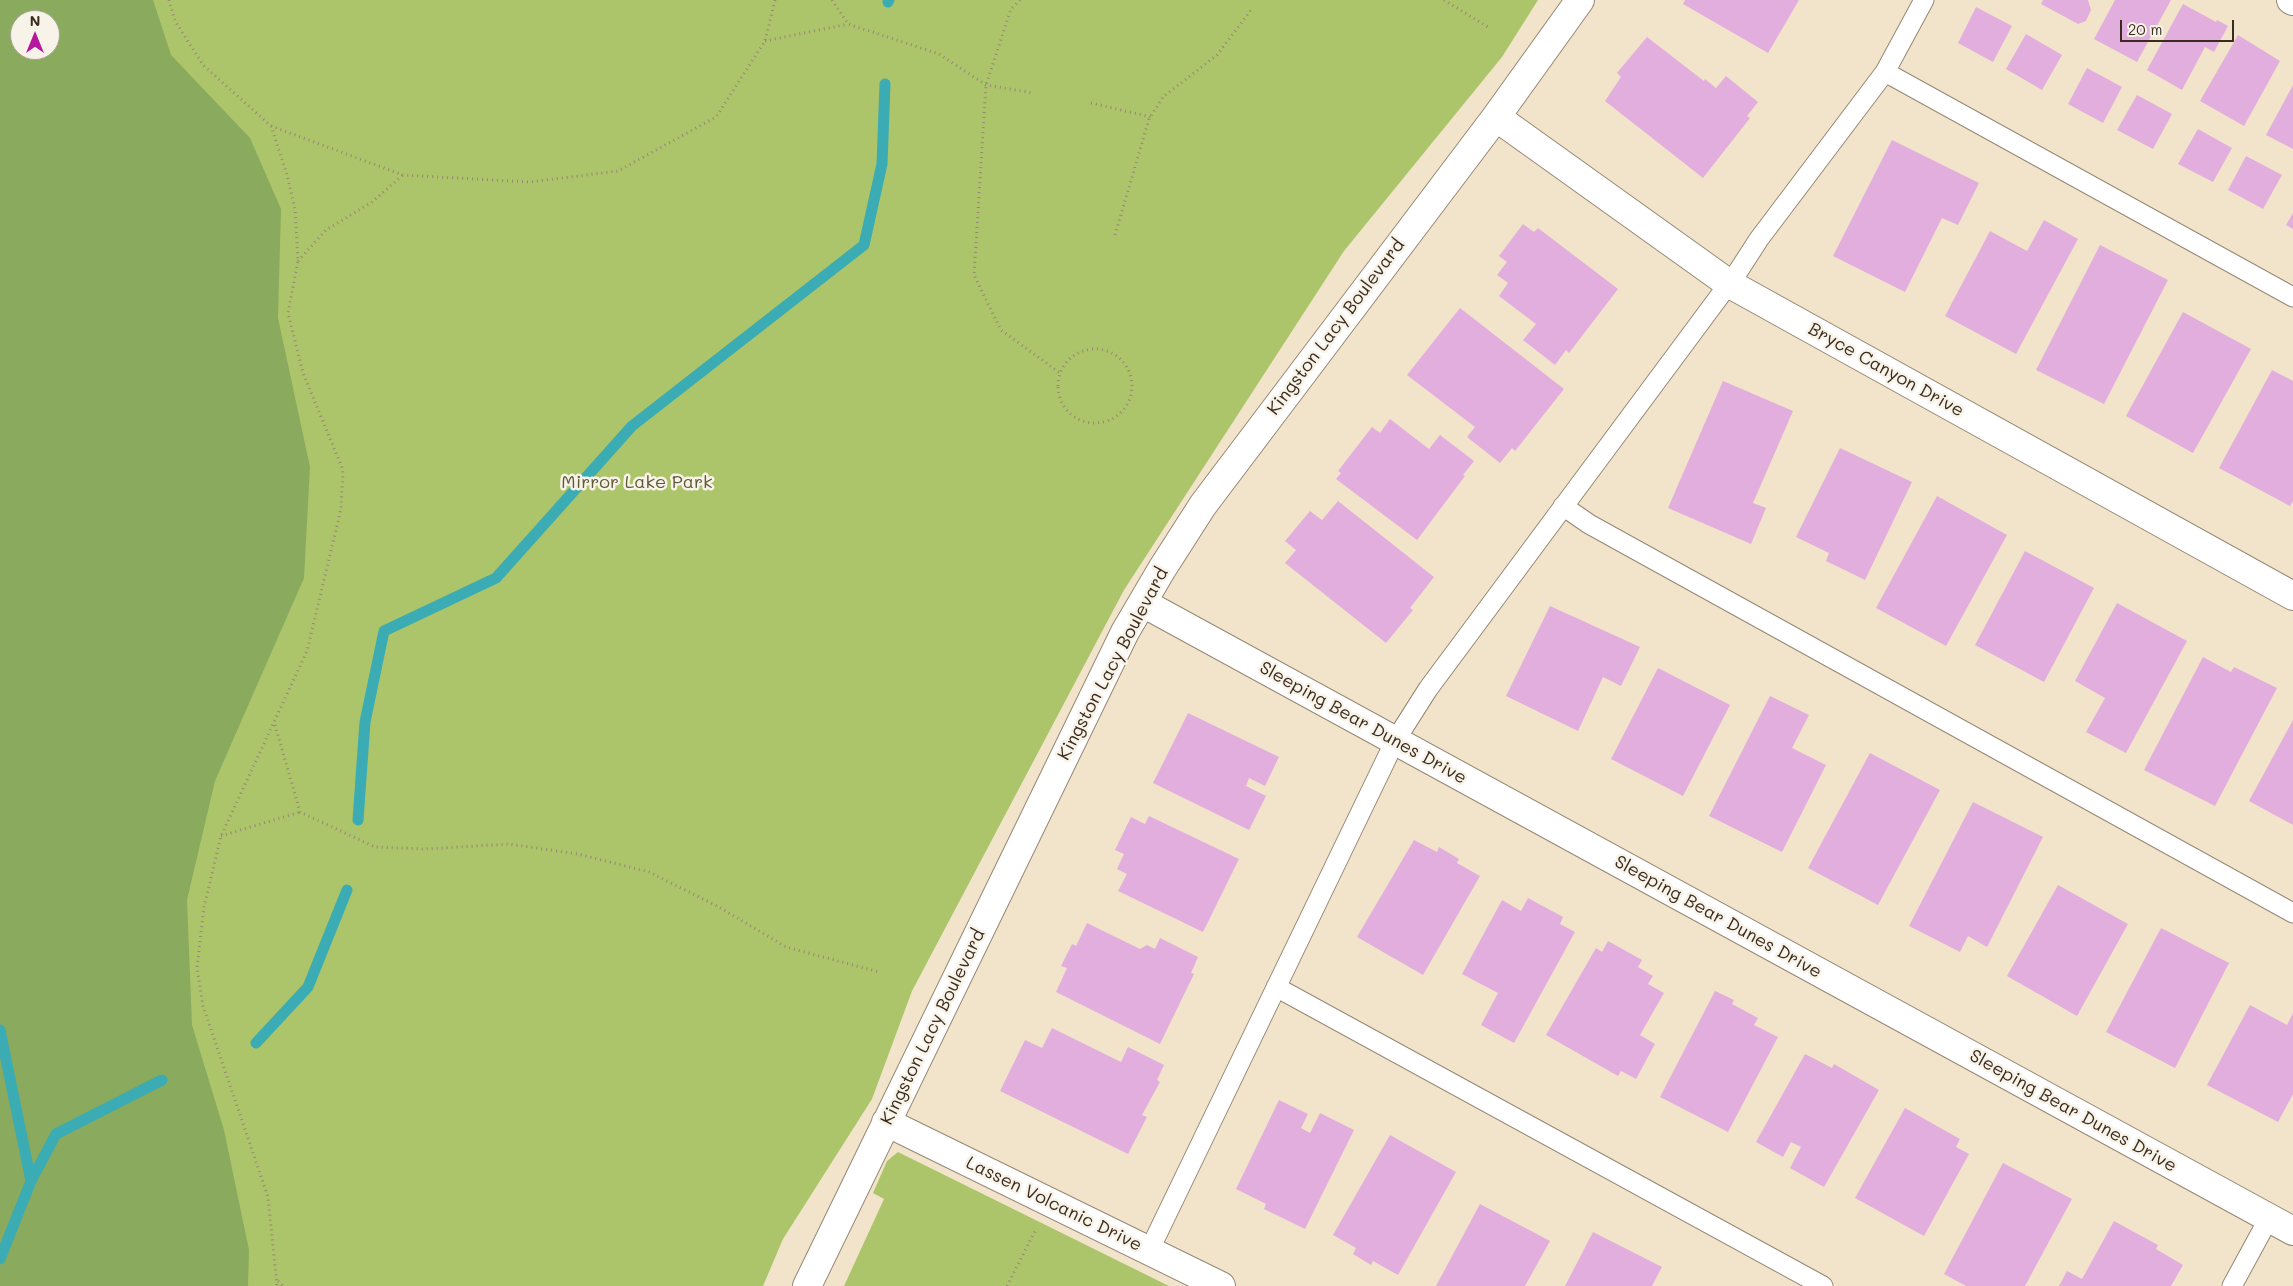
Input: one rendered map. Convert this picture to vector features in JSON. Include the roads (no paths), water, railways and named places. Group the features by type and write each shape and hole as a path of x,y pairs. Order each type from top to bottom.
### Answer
{"street":[{"name":"Kingston Lacy Boulevard","path":"807,1286 1126,632 1143,603 1203,505 1496,117 1580,0"},
{"name":"Bryce Canyon Drive","path":"1496,117 1728,283 2293,596"},
{"name":"Sleeping Bear Dunes Drive","path":"1143,603 2293,1231"},
{"name":"Lassen Volcanic Drive","path":"886,1122 1221,1286"}],"lane":[{"path":"1149,1251 1395,741 1428,689 1739,270 1759,238 1885,72 1924,0"},
{"path":"1885,72 2293,297"},
{"path":"1563,506 1598,529 2293,913"},
{"path":"1276,987 1823,1286"},
{"path":"2232,1286 2269,1218"}],"waterway":[{"path":"358,820 365,722 384,631 496,578 632,426 864,245 882,164 885,84"},
{"path":"256,1043 308,987 347,890"},
{"path":"0,1030 31,1181"},
{"path":"0,1259 31,1181 56,1134 162,1080"}],"park label":[{"name":"Mirror Lake Park","path":"637,482"}]}
